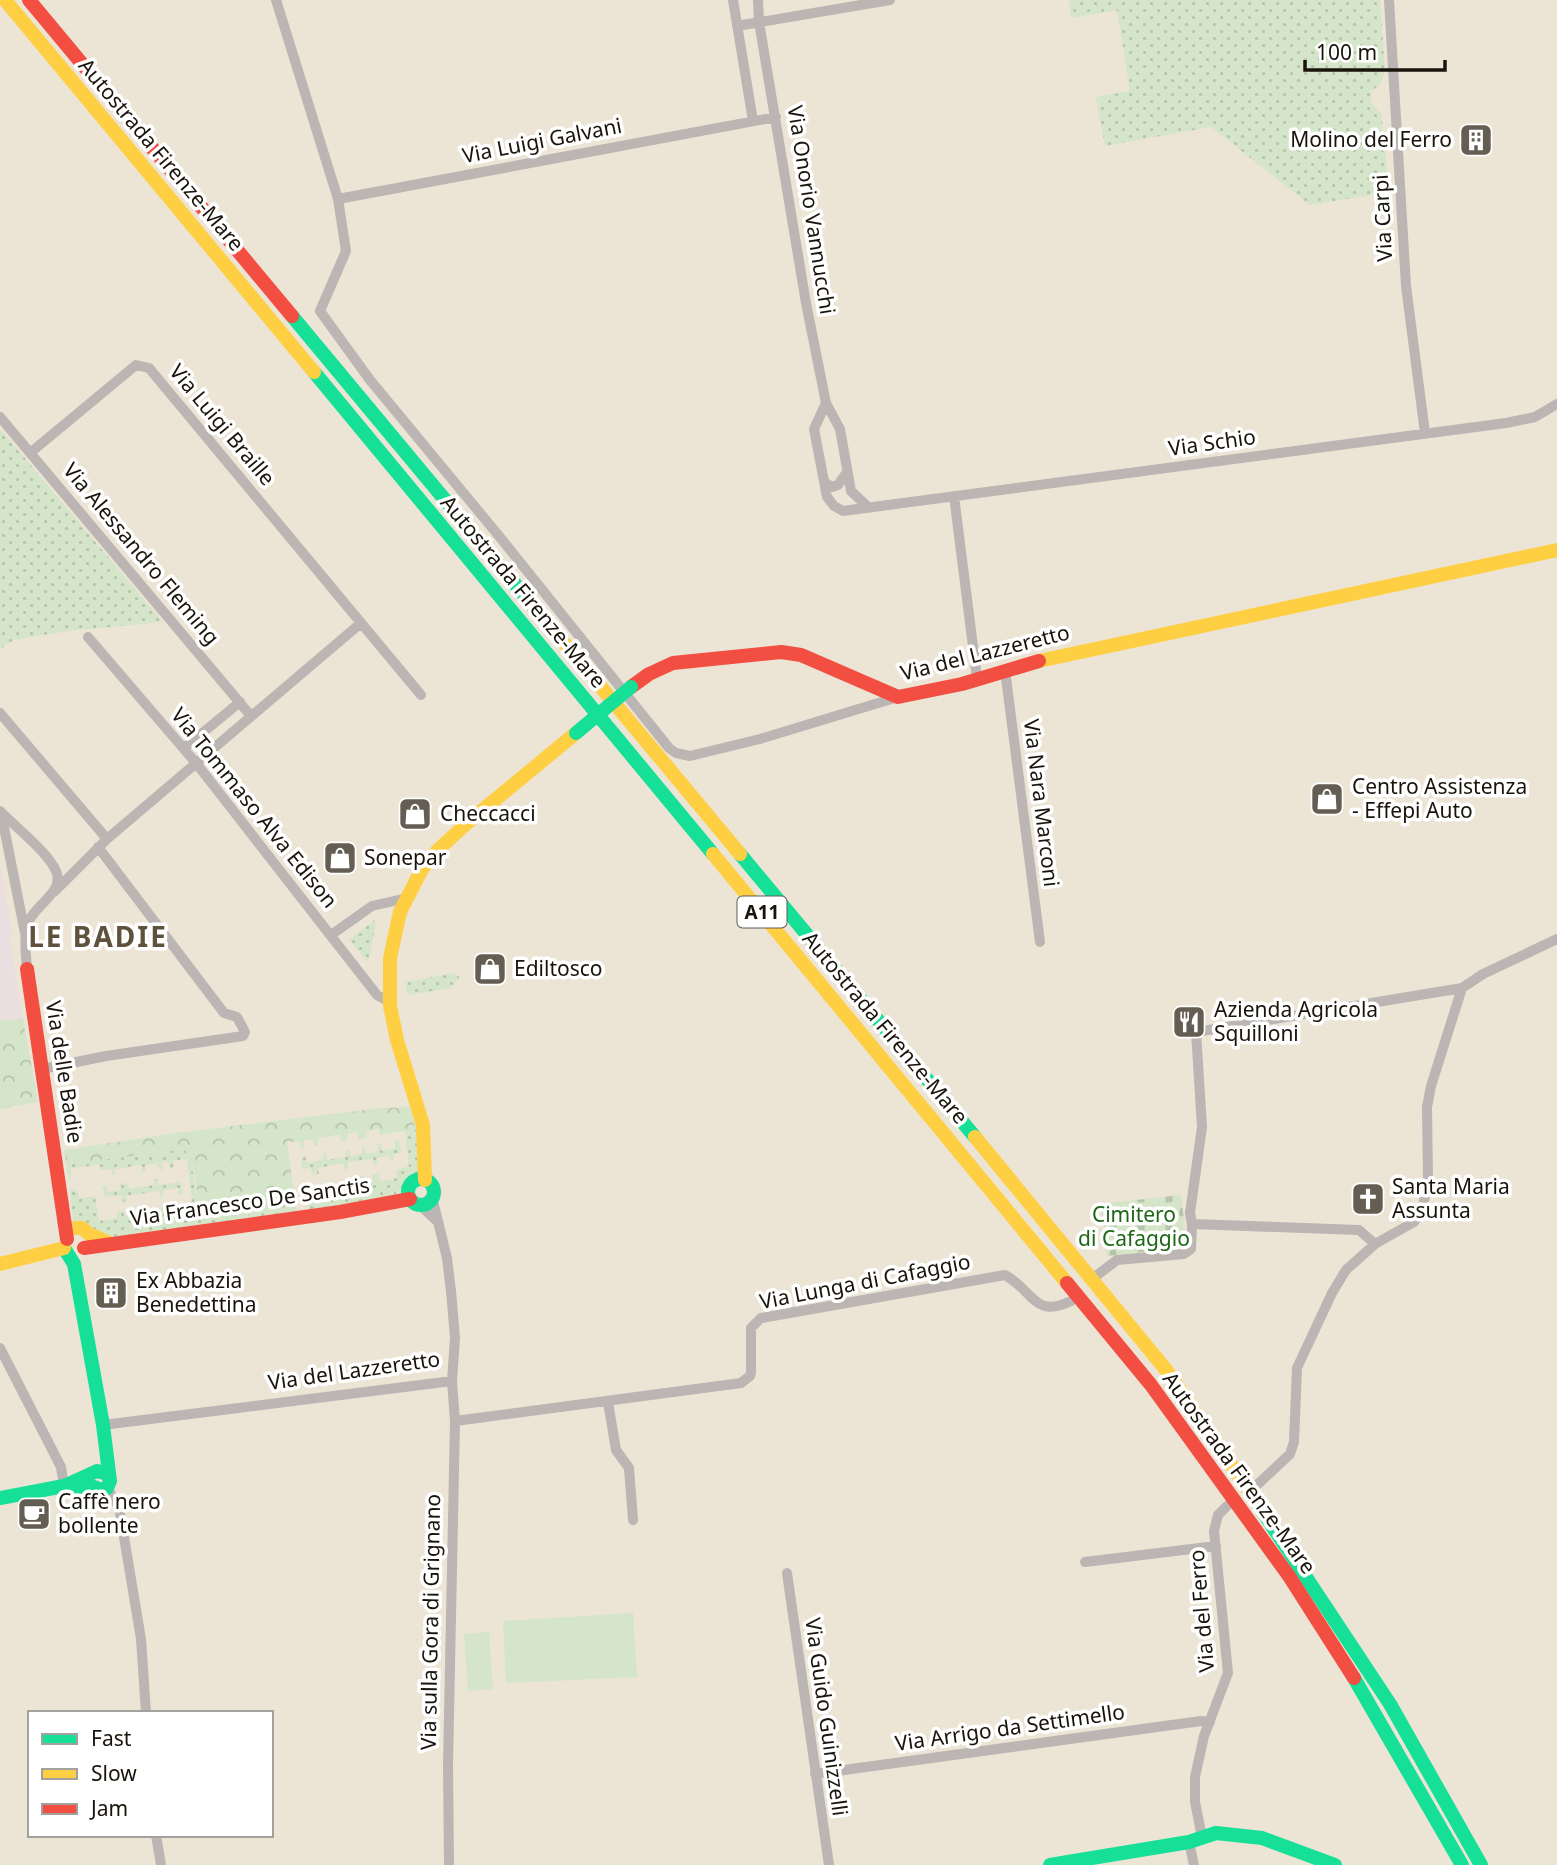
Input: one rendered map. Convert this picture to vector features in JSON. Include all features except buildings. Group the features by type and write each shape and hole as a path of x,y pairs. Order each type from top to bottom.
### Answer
{"main road":[{"name":"Autostrada Firenze-Mare","path":"5,0 1151,1385 1289,1576 1373,1708 1462,1865"},
{"name":"Autostrada Firenze-Mare","path":"29,0 1004,1171 1167,1371 1299,1563 1390,1704 1481,1865"},
{"name":"Via del Lazzeretto","path":"423,1180 426,1138 420,1107 401,1057 389,1002 390,949 407,898 420,873 437,851 468,822 649,674 673,663 781,652 802,655 898,697 962,684 977,677 1071,653 1557,550"},
{"name":"Via delle Badie","path":"27,969 63,1212 75,1246 103,1425 106,1450 100,1479"},
{"name":"Via del Lazzeretto","path":"423,1180 432,1186 414,1199 412,1182 423,1180"},
{"name":"Via Francesco De Sanctis","path":"75,1246 340,1212 414,1199"},
{"path":"0,1264 75,1246"},
{"path":"0,1498 100,1479"},
{"path":"1050,1865 1196,1839 1216,1833 1262,1838 1335,1865"}],"street":[{"path":"276,0 338,200 346,251 320,311 370,380 669,748 676,753 690,756 760,740 898,697"},
{"name":"Via Onorio Vannucchi","path":"733,0 753,121"},
{"name":"Via Onorio Vannucchi","path":"758,0 759,22 806,303 826,403 840,429 851,491 869,508"},
{"path":"737,26 890,0"},
{"name":"Via Carpi","path":"1390,0 1406,286 1425,433"},
{"name":"Via Luigi Galvani","path":"338,200 776,117"},
{"name":"Via Luigi Braille","path":"30,453 136,365 149,368 421,695"},
{"name":"Via Onorio Vannucchi","path":"826,403 814,429 830,501 838,509 869,508"},
{"name":"Via Schio","path":"869,508 1506,423 1535,417 1557,404"},
{"path":"1535,417 1557,414"},
{"name":"Via Alessandro Fleming","path":"0,418 251,716"},
{"path":"824,482 832,486 838,485 847,471"},
{"path":"954,496 977,677"},
{"path":"54,892 103,843 361,623"},
{"name":"Via Tommaso Alva Edison","path":"88,636 184,748 377,995 389,1002"},
{"name":"Via Nara Marconi","path":"1004,670 1040,942"},
{"path":"184,748 240,702"},
{"path":"0,713 103,843 224,1013 237,1017 245,1032 243,1037 106,1056 42,1069"},
{"name":"Via delle Badie","path":"1,812 29,838 56,870"},
{"name":"Via delle Badie","path":"1,812 26,937 27,969"},
{"path":"9,847 18,837 29,838"},
{"path":"56,870 66,876 73,874"},
{"path":"54,892 56,870"},
{"path":"15,886 29,901 44,901"},
{"name":"Via delle Badie","path":"26,937 30,920 54,892"},
{"path":"331,935 372,906 407,898"},
{"path":"1096,1276 1117,1260 1189,1252 1192,1244 1190,1213 1202,1127 1196,1032 1462,988 1483,974 1557,939"},
{"path":"1256,1485 1290,1454 1294,1442 1297,1368 1317,1323 1346,1270 1375,1244 1405,1228 1422,1212 1428,1179 1427,1107 1462,988"},
{"name":"Via del Lazzeretto","path":"103,1425 452,1381 454,1319 447,1258 438,1221 414,1199"},
{"path":"1192,1224 1359,1230 1375,1244"},
{"name":"Via Lunga di Cafaggio","path":"455,1421 741,1382 750,1376 751,1328 761,1318 1005,1275 1047,1308 1056,1308 1071,1301"},
{"path":"0,1348 61,1467 64,1486"},
{"name":"Via sulla Gora di Grignano","path":"449,1865 448,1764 455,1421 452,1381"},
{"path":"608,1402 616,1450 629,1468 633,1520"},
{"name":"Via delle Badie","path":"100,1479 119,1507 141,1639 146,1711"},
{"name":"Via del Ferro","path":"1194,1865 1195,1777 1203,1737 1228,1673 1214,1531 1216,1520 1227,1506"},
{"path":"1085,1562 1216,1546"},
{"name":"Via Guido Guinizzelli","path":"786,1573 829,1865"},
{"name":"Via Arrigo da Settimello","path":"815,1774 1210,1722"},
{"path":"156,1837 161,1865"}],"shaded area":[{"path":"0,865 23,1018 0,1021"}],"green space":[{"path":"1069,0 1380,0 1385,71 1380,84 1371,92 1371,103 1381,113 1389,192 1310,205 1211,127 1105,146 1096,97 1130,91 1117,10 1071,18"},
{"path":"0,431 163,622 67,631 14,640 0,649"},
{"path":"374,920 376,924 368,962 349,940"},
{"path":"454,973 460,978 450,988 408,995 405,982"},
{"path":"23,1018 38,1102 0,1109 0,1021"},
{"path":"414,1106 420,1141 420,1169 401,1192 399,1190 396,1193 397,1196 310,1212 304,1184 308,1184 309,1191 324,1189 324,1183 327,1182 329,1189 350,1185 350,1178 353,1178 355,1184 361,1183 360,1176 364,1176 366,1183 373,1182 372,1175 379,1173 380,1181 397,1178 396,1170 409,1166 405,1131 415,1128 411,1107"},
{"path":"411,1107 415,1129 380,1135 379,1129 366,1131 367,1138 358,1139 357,1132 347,1134 347,1141 341,1142 340,1135 318,1138 318,1146 315,1146 313,1139 304,1140 304,1148 301,1148 300,1141 287,1142 296,1207 245,1216 217,1217 204,1210 199,1203 191,1155 187,1151 74,1163 66,1161 64,1150 176,1133 381,1108"},
{"path":"399,1140 401,1153 393,1154 394,1161 391,1162 389,1155 377,1158 378,1165 374,1165 373,1159 348,1162 348,1169 345,1170 343,1163 318,1168 319,1174 312,1175 311,1168 301,1169 302,1157 305,1156 307,1163 323,1160 323,1154 326,1153 327,1160 346,1157 345,1150 349,1150 350,1156 362,1154 362,1147 366,1154 378,1151 378,1144 381,1144 382,1151 395,1148 395,1141"},
{"path":"183,1149 191,1155 197,1195 208,1212 231,1217 296,1207 297,1213 111,1238 73,1220 70,1189 78,1191 79,1199 95,1196 99,1221 117,1218 117,1212 124,1211 125,1217 137,1215 136,1209 140,1208 141,1215 161,1212 161,1206 168,1205 169,1211 188,1209 188,1202 192,1201 187,1159 173,1161 174,1168 170,1168 169,1162 162,1162 163,1169 160,1170 158,1163 145,1165 146,1172 142,1172 141,1165 115,1169 115,1175 112,1175 111,1169 100,1170 99,1165 71,1168 71,1179 66,1161 74,1163"},
{"path":"154,1179 157,1179 158,1185 181,1182 183,1194 179,1195 178,1188 163,1190 163,1197 160,1197 159,1191 126,1196 127,1202 123,1203 122,1195 105,1197 102,1186 106,1185 108,1192 121,1190 120,1184 128,1183 129,1189 154,1185"},
{"name":"Cimitero di Cafaggio","path":"1181,1195 1187,1247 1107,1256 1104,1236 1101,1236 1100,1229 1104,1228 1101,1204"},
{"path":"633,1613 637,1677 506,1683 503,1621"},
{"path":"489,1632 493,1689 468,1691 464,1634"}],"traffic: fast":[{"path":"292,316 545,620"},
{"path":"314,372 713,854"},
{"path":"576,733 631,687"},
{"path":"740,854 975,1137"},
{"path":"421,1179 430,1183 434,1192 430,1201 421,1205 412,1201 408,1192 412,1183 421,1179"},
{"path":"64,1248 74,1264 103,1425 110,1481 107,1488 101,1490 94,1487 64,1486"},
{"path":"0,1498 64,1486 97,1471 108,1474"},
{"path":"1249,1491 1390,1704 1481,1865"},
{"path":"1354,1678 1462,1865"},
{"path":"1050,1865 1189,1842 1216,1833 1262,1838 1335,1865"}],"traffic: slow":[{"path":"5,0 314,372"},
{"path":"1039,661 1557,550"},
{"path":"545,620 740,854"},
{"path":"425,1180 423,1125 397,1040 390,1006 390,958 400,912 422,869 438,850 576,733"},
{"path":"713,854 1067,1283"},
{"path":"975,1137 1167,1371 1249,1491"},
{"path":"75,1228 82,1228 109,1243"},
{"path":"0,1264 64,1248"}],"traffic: jam":[{"path":"29,0 292,316"},
{"path":"631,687 649,674 673,663 781,652 801,655 898,697 962,684 1039,661"},
{"path":"27,969 67,1239"},
{"path":"84,1248 340,1212 410,1199"},
{"path":"1067,1283 1151,1385 1289,1576 1354,1678"}],"place":[{"name":"Molino del Ferro","path":"1476,140"},
{"name":"Centro Assistenza - Effepi Auto","path":"1327,799"},
{"name":"Checcacci","path":"415,814"},
{"name":"Sonepar","path":"340,858"},
{"name":"Ediltosco","path":"490,969"},
{"name":"Azienda Agricola Squilloni","path":"1189,1022"},
{"name":"Santa Maria Assunta","path":"1368,1199"},
{"name":"Ex Abbazia Benedettina","path":"111,1293"},
{"name":"Caffè nero bollente","path":"34,1514"}],"district":[{"name":"LE BADIE","path":"98,937"}]}
